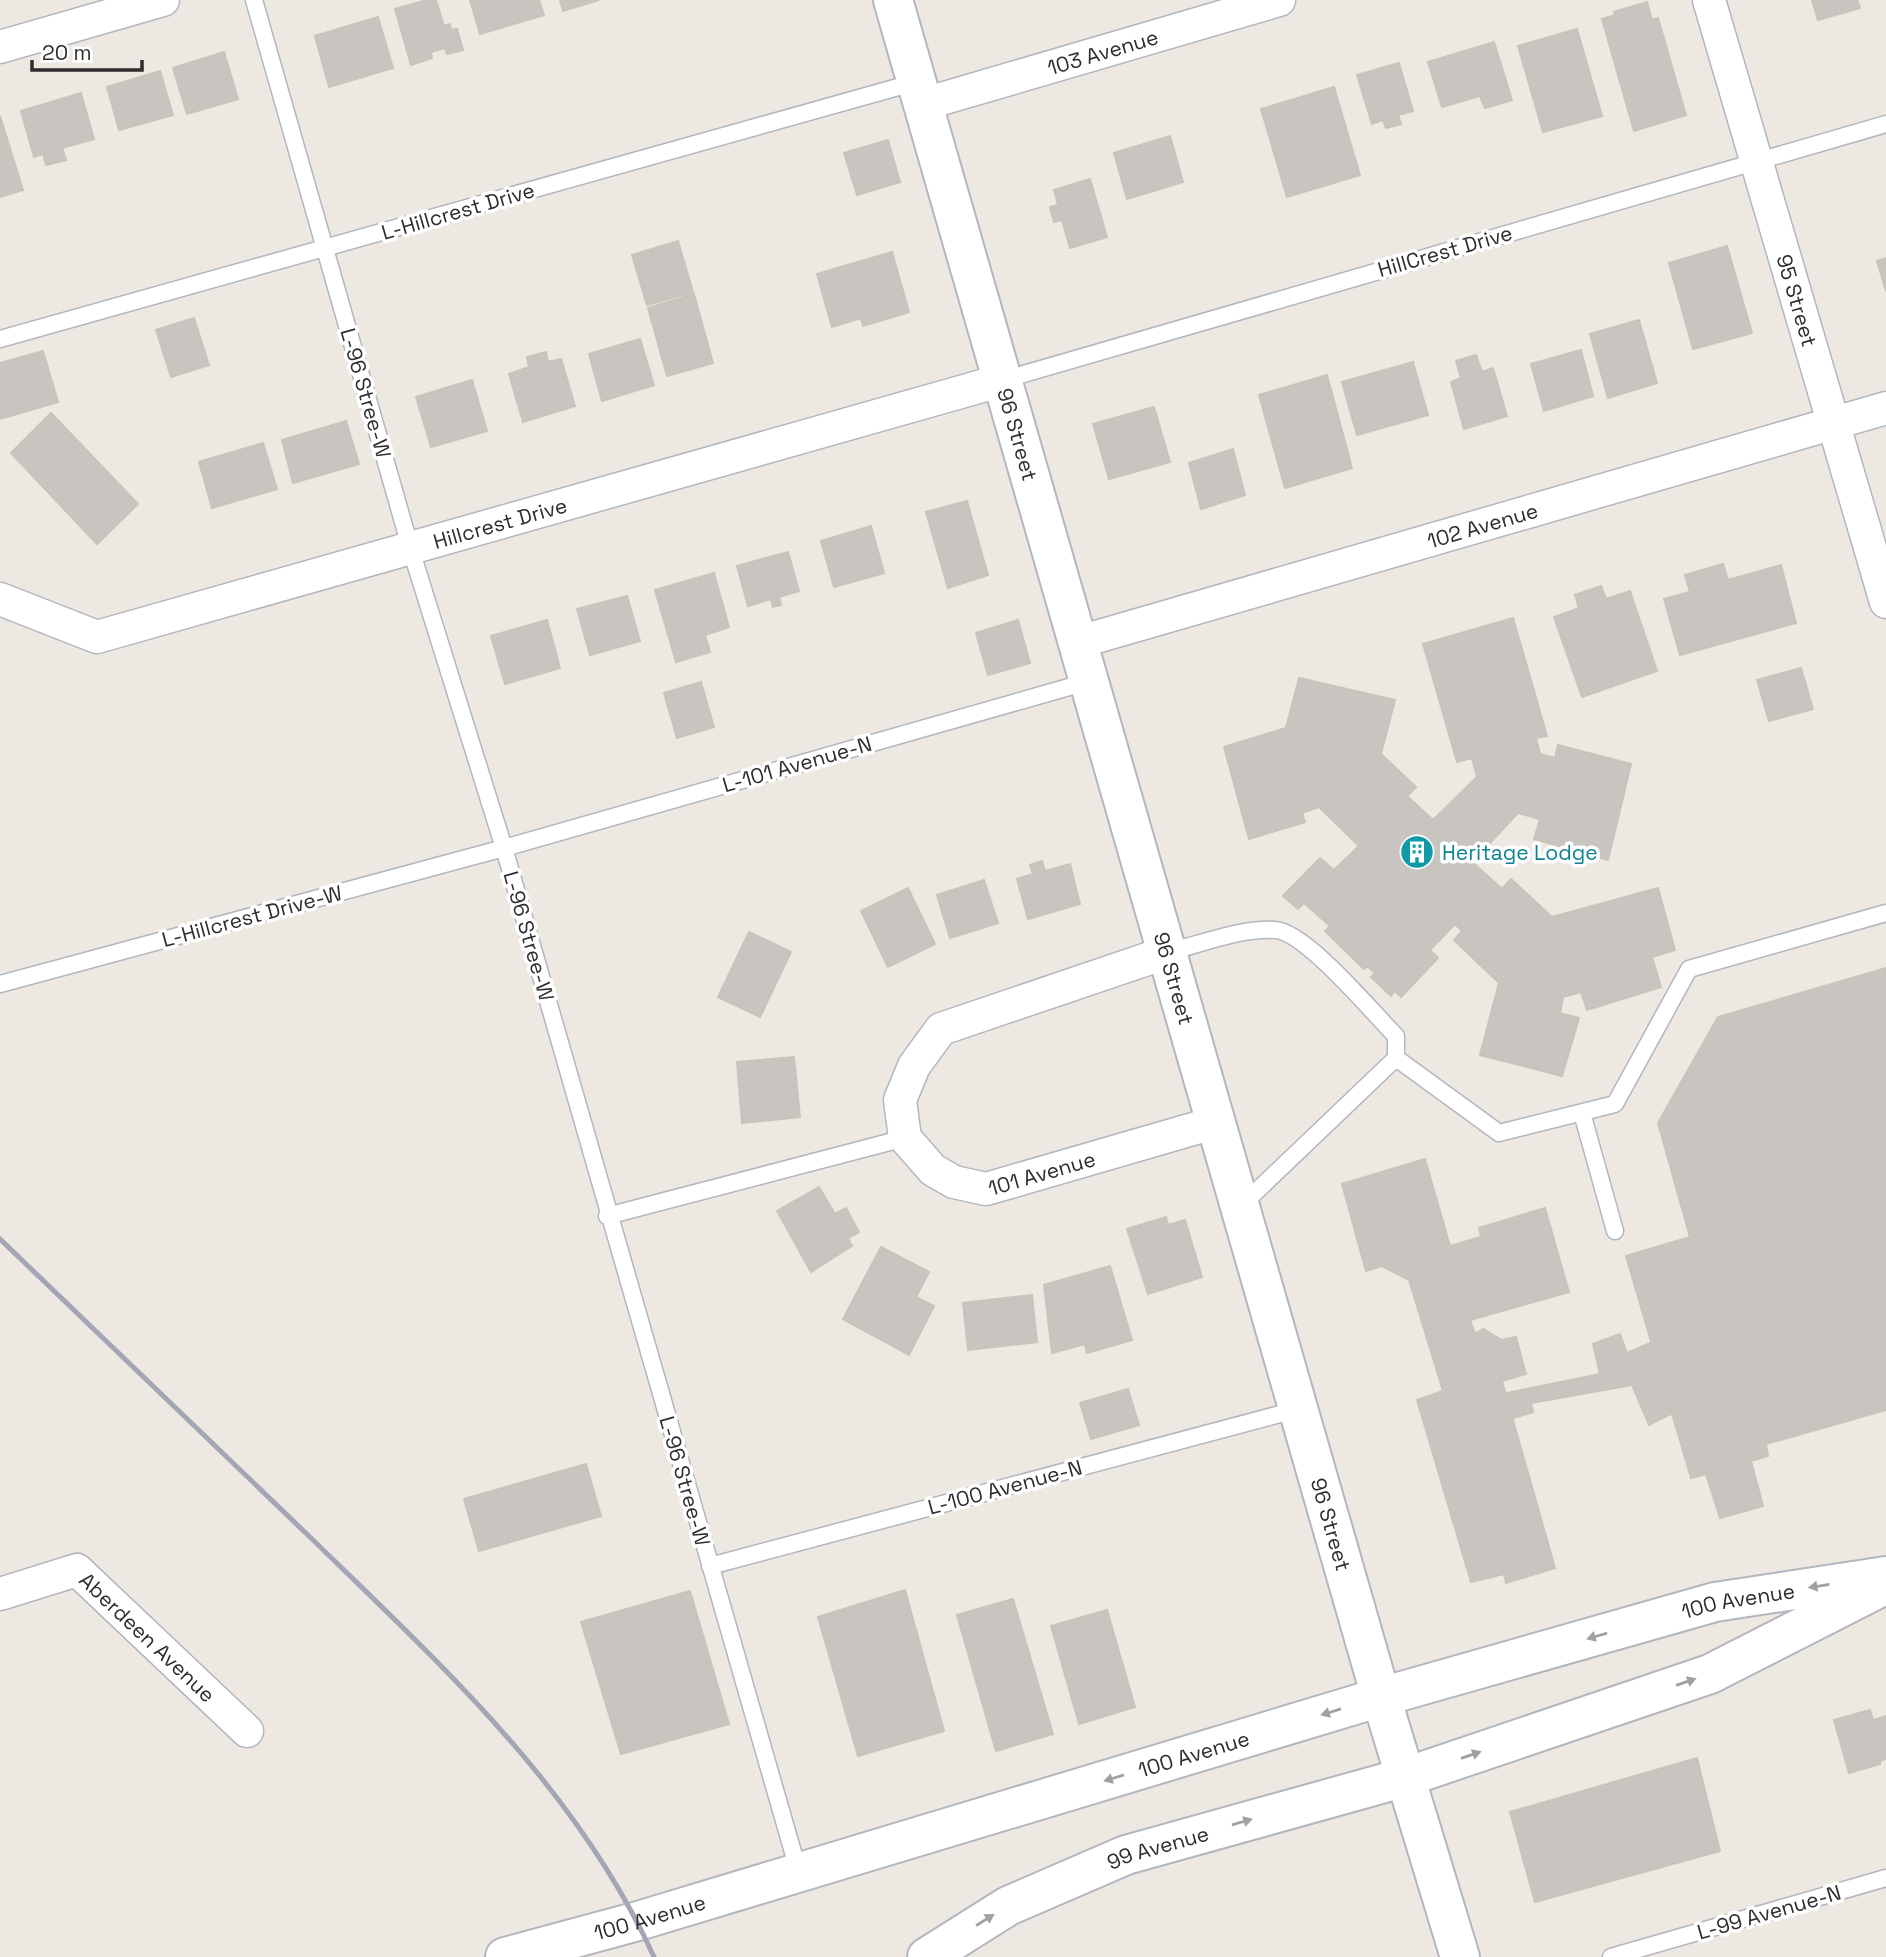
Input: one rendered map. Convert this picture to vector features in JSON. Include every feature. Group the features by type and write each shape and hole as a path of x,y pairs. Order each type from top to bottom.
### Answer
{"main road":[{"name":"96 Street","path":"893,0 1381,1697 1460,1957"},
{"name":"100 Avenue","path":"506,1957 800,1873 1381,1697 1715,1602 1886,1576"},
{"name":"100 Avenue","path":"1406,1777 1710,1674 1886,1585"},
{"name":"99 Avenue","path":"927,1957 1008,1906 1126,1855 1406,1777"}],"street":[{"path":"0,47 163,0"},
{"name":"103 Avenue","path":"920,93 1279,0"},
{"name":"95 Street","path":"1709,0 1886,601"},
{"name":"Hillcrest Drive","path":"0,599 97,637 1003,380"},
{"name":"102 Avenue","path":"1079,642 1886,408"},
{"path":"905,1138 900,1100 914,1066 941,1029 1168,952"},
{"name":"101 Avenue","path":"905,1138 933,1171 954,1182 986,1189 1217,1122"},
{"name":"Aberdeen Avenue","path":"0,1594 77,1570 247,1731"}],"lane":[{"name":"L-96 Stree-W","path":"254,0 411,550 504,848 607,1216 800,1873"},
{"name":"L-Hillcrest Drive","path":"0,339 325,249 920,93"},
{"name":"HillCrest Drive","path":"1003,380 1886,124"},
{"name":"L-101 Avenue-N","path":"504,848 1090,681"},
{"name":"L-Hillcrest Drive-W","path":"0,984 504,848"},
{"path":"1396,1058 1499,1133 1615,1104 1689,969 1886,913"},
{"path":"1168,952 1249,932 1277,929 1303,941 1396,1036 1396,1058 1241,1206"},
{"path":"1582,1113 1615,1231"},
{"path":"607,1216 905,1138"},
{"name":"L-100 Avenue-N","path":"710,1566 1300,1409"},
{"name":"L-99 Avenue-N","path":"1611,1957 1886,1878"}],"building":[{"path":"436,0 444,26 450,24 451,30 457,29 463,50 447,54 445,48 431,52 432,58 411,65 395,9"},
{"path":"470,0 539,0 544,15 480,34"},
{"path":"560,0 599,0 563,11"},
{"path":"1812,0 1857,0 1860,8 1818,20"},
{"path":"1647,2 1652,20 1658,18 1686,115 1634,131 1602,19 1615,15 1614,12"},
{"path":"378,17 393,68 329,87 315,36"},
{"path":"1577,29 1602,116 1543,132 1518,46"},
{"path":"1494,42 1512,100 1485,108 1480,96 1442,107 1428,62"},
{"path":"224,52 238,99 187,114 173,68"},
{"path":"1399,63 1413,111 1398,115 1401,124 1386,128 1383,120 1372,124 1357,75"},
{"path":"160,71 173,115 119,130 107,87"},
{"path":"1334,87 1360,175 1287,197 1261,109"},
{"path":"81,93 94,139 62,148 66,160 46,165 43,154 34,157 21,111"},
{"path":"0,116 23,190 0,197"},
{"path":"1170,136 1183,182 1127,199 1114,153"},
{"path":"888,140 900,182 857,195 844,153"},
{"path":"1090,179 1107,237 1070,248 1062,220 1054,222 1050,207 1058,205 1054,190"},
{"path":"678,241 693,292 647,305 632,255"},
{"path":"1727,246 1752,333 1693,349 1669,263"},
{"path":"892,252 909,312 863,326 861,318 832,327 817,274"},
{"path":"1886,258 1886,291 1877,261"},
{"path":"694,294 713,363 667,376 648,308"},
{"path":"194,318 209,365 171,377 156,330"},
{"path":"1639,320 1657,383 1608,398 1590,334"},
{"path":"640,339 654,385 602,401 589,354"},
{"path":"1581,350 1593,396 1544,411 1531,364"},
{"path":"43,351 58,402 0,419 0,363"},
{"path":"546,352 548,362 561,359 575,406 523,422 509,374 529,367 527,357"},
{"path":"1476,355 1482,372 1493,368 1507,416 1464,429 1451,382 1461,378 1456,361"},
{"path":"1413,362 1428,415 1357,435 1342,382"},
{"path":"1327,375 1352,468 1285,488 1259,395"},
{"path":"472,380 487,431 431,447 416,397"},
{"path":"1154,407 1170,462 1109,479 1093,424"},
{"path":"51,413 138,504 97,544 11,453"},
{"path":"346,421 359,464 293,483 282,440"},
{"path":"263,443 277,489 212,508 199,462"},
{"path":"1233,449 1245,495 1201,509 1189,463"},
{"path":"967,501 988,575 948,588 926,512"},
{"path":"871,526 884,573 834,587 821,541"},
{"path":"788,552 799,591 779,597 781,605 773,607 771,599 748,606 737,566"},
{"path":"1723,564 1728,580 1781,565 1796,623 1680,655 1664,599 1690,592 1685,575"},
{"path":"714,573 729,627 705,635 710,652 676,662 655,590"},
{"path":"1601,586 1606,599 1630,591 1657,671 1582,697 1554,617 1579,608 1575,595"},
{"path":"627,596 640,641 590,655 577,609"},
{"name":"Heritage Lodge","path":"1513,618 1547,736 1536,738 1540,754 1555,758 1558,745 1631,764 1608,860 1534,839 1540,819 1518,813 1472,862 1502,889 1511,879 1552,917 1658,888 1675,950 1652,957 1661,987 1587,1010 1581,992 1563,997 1560,1013 1579,1018 1562,1076 1480,1055 1499,983 1454,940 1462,931 1455,924 1430,950 1438,958 1401,997 1395,991 1391,996 1371,977 1375,973 1367,966 1364,969 1325,931 1330,926 1304,903 1298,909 1283,896 1320,858 1334,870 1359,846 1319,807 1302,813 1305,822 1249,839 1224,747 1286,728 1299,678 1395,700 1381,754 1416,787 1407,796 1433,820 1477,777 1472,758 1457,762 1423,644"},
{"path":"547,620 560,668 505,684 491,636"},
{"path":"1018,620 1030,663 988,675 976,633"},
{"path":"1801,668 1813,709 1769,721 1757,680"},
{"path":"701,682 714,727 677,738 664,693"},
{"path":"1042,861 1045,871 1070,864 1080,904 1028,919 1017,879 1033,874 1030,865"},
{"path":"984,880 998,923 950,938 937,895"},
{"path":"908,888 935,944 888,967 861,911"},
{"path":"749,932 791,952 760,1017 718,997"},
{"path":"1886,968 1886,1410 1766,1444 1768,1456 1751,1461 1763,1506 1720,1518 1706,1474 1691,1478 1626,1256 1690,1237 1658,1123 1718,1017"},
{"path":"794,1057 800,1117 742,1123 737,1062"},
{"path":"1425,1159 1450,1246 1481,1237 1479,1228 1545,1208 1569,1292 1470,1320 1475,1334 1483,1329 1502,1340 1516,1337 1526,1374 1502,1381 1555,1568 1506,1583 1504,1574 1471,1582 1417,1400 1443,1391 1409,1280 1382,1266 1366,1271 1342,1184"},
{"path":"819,1187 835,1214 846,1208 859,1232 848,1238 852,1246 811,1272 777,1211"},
{"path":"1166,1217 1168,1225 1185,1220 1202,1277 1148,1294 1127,1229"},
{"path":"881,1247 929,1272 916,1297 934,1306 909,1355 843,1319"},
{"path":"1110,1266 1132,1340 1087,1353 1085,1344 1052,1353 1044,1285"},
{"path":"1032,1295 1037,1342 968,1350 963,1303"},
{"path":"1620,1334 1627,1353 1650,1343 1671,1414 1649,1425 1632,1385 1531,1403 1533,1412 1514,1418 1507,1393 1600,1374 1593,1344"},
{"path":"1128,1389 1139,1425 1091,1439 1080,1403"},
{"path":"586,1464 601,1516 479,1551 464,1499"},
{"path":"905,1590 944,1731 858,1756 818,1617"},
{"path":"690,1591 729,1724 621,1754 581,1622"},
{"path":"1013,1599 1053,1734 996,1751 957,1615"},
{"path":"1107,1610 1135,1707 1079,1724 1051,1626"},
{"path":"1870,1710 1873,1720 1886,1716 1886,1759 1880,1761 1880,1764 1849,1773 1834,1720"},
{"path":"1697,1758 1720,1851 1535,1902 1510,1812"}],"railway":[{"path":"0,1239 409,1634 503,1732 587,1839 623,1896 654,1957"}],"place":[{"name":"Heritage Lodge","path":"1417,852"}]}
